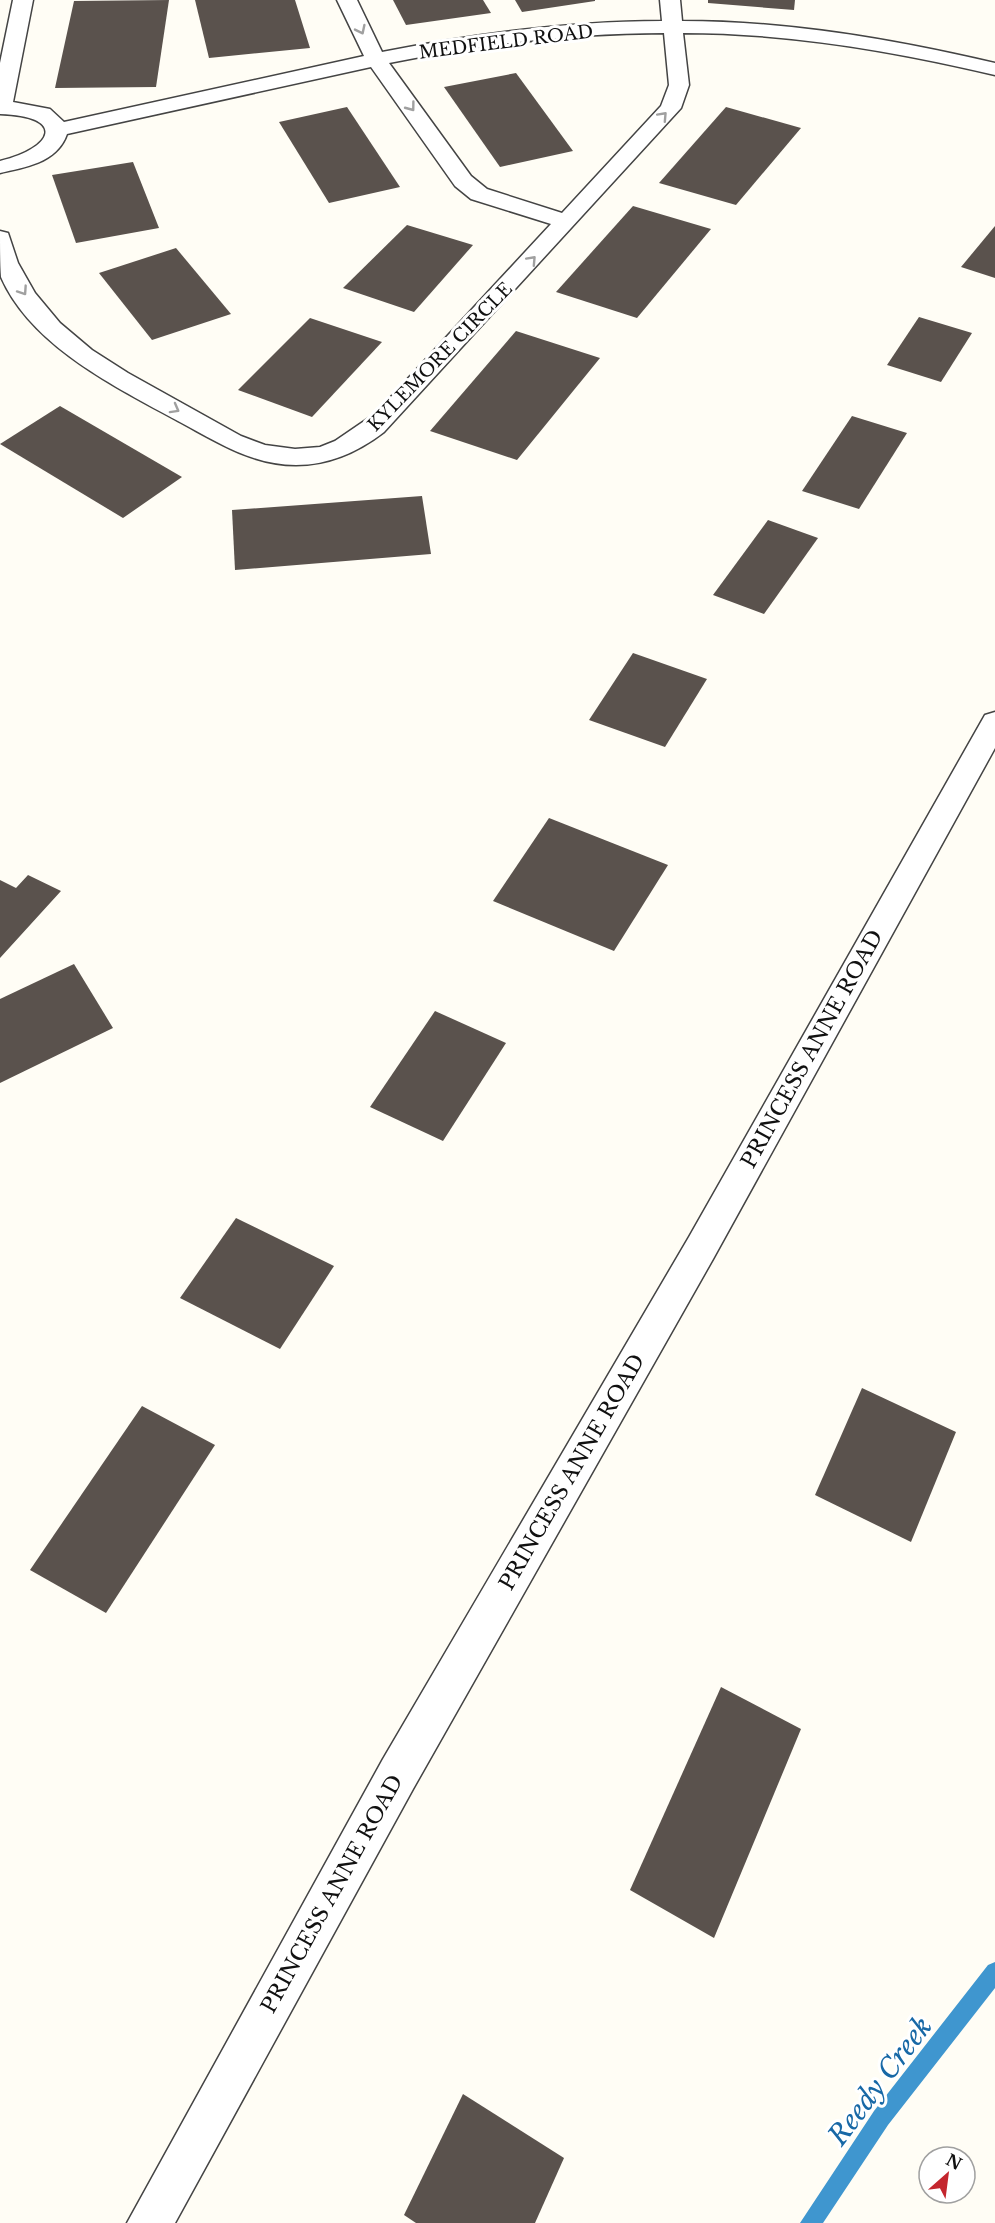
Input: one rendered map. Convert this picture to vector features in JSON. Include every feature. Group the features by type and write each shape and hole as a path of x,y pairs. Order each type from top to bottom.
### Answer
{"street":[{"path":"0,167 36,158 49,150 57,140 58,130 53,121 32,110 1,108 23,0"},
{"path":"346,0 376,60 458,174 479,194 567,222"},
{"name":"KYLEMORE CIRCLE","path":"0,238 2,250 15,280 52,329 77,349 120,377 244,447 274,455 298,457 339,449 363,437 385,418 671,108 679,85 670,0"},
{"name":"MEDFIELD ROAD","path":"58,130 376,60 534,34 673,27 797,33 886,46 995,69"},
{"name":"PRINCESS ANNE ROAD","path":"150,2223 398,1774 695,1258 995,722"}],"building":[{"path":"169,0 156,87 55,88 74,1"},
{"path":"195,0 295,0 310,48 209,58"},
{"path":"393,0 483,0 491,13 406,25"},
{"path":"515,0 595,0 595,1 522,12"},
{"path":"708,0 795,0 794,10 708,3"},
{"path":"516,73 573,151 500,167 444,87"},
{"path":"347,107 400,187 329,203 279,122"},
{"path":"726,107 801,128 736,205 659,183"},
{"path":"133,162 159,228 76,243 52,175"},
{"path":"633,206 711,229 637,318 556,292"},
{"path":"407,225 473,245 414,312 343,288"},
{"path":"995,226 995,278 961,267"},
{"path":"176,248 231,314 152,340 99,273"},
{"path":"919,317 972,333 941,382 887,365"},
{"path":"310,318 382,342 312,417 238,390"},
{"path":"516,331 600,358 517,460 430,431"},
{"path":"60,406 182,477 123,518 0,444"},
{"path":"852,416 907,433 859,509 802,491"},
{"path":"422,496 431,554 235,570 232,510"},
{"path":"768,520 818,538 764,614 713,595"},
{"path":"633,653 707,679 665,747 589,720"},
{"path":"549,818 668,865 614,951 493,901"},
{"path":"28,875 61,891 0,958 0,880 16,888"},
{"path":"74,964 113,1028 0,1083 0,999"},
{"path":"435,1011 506,1043 443,1141 370,1107"},
{"path":"236,1218 334,1266 280,1349 180,1298"},
{"path":"862,1388 956,1432 911,1542 815,1495"},
{"path":"142,1406 215,1445 106,1613 30,1570"},
{"path":"721,1687 801,1729 714,1938 630,1890"},
{"path":"463,2094 564,2158 535,2223 416,2223 404,2215"}],"waterway":[{"name":"Reedy Creek","path":"811,2223 881,2118 995,1972"}]}
